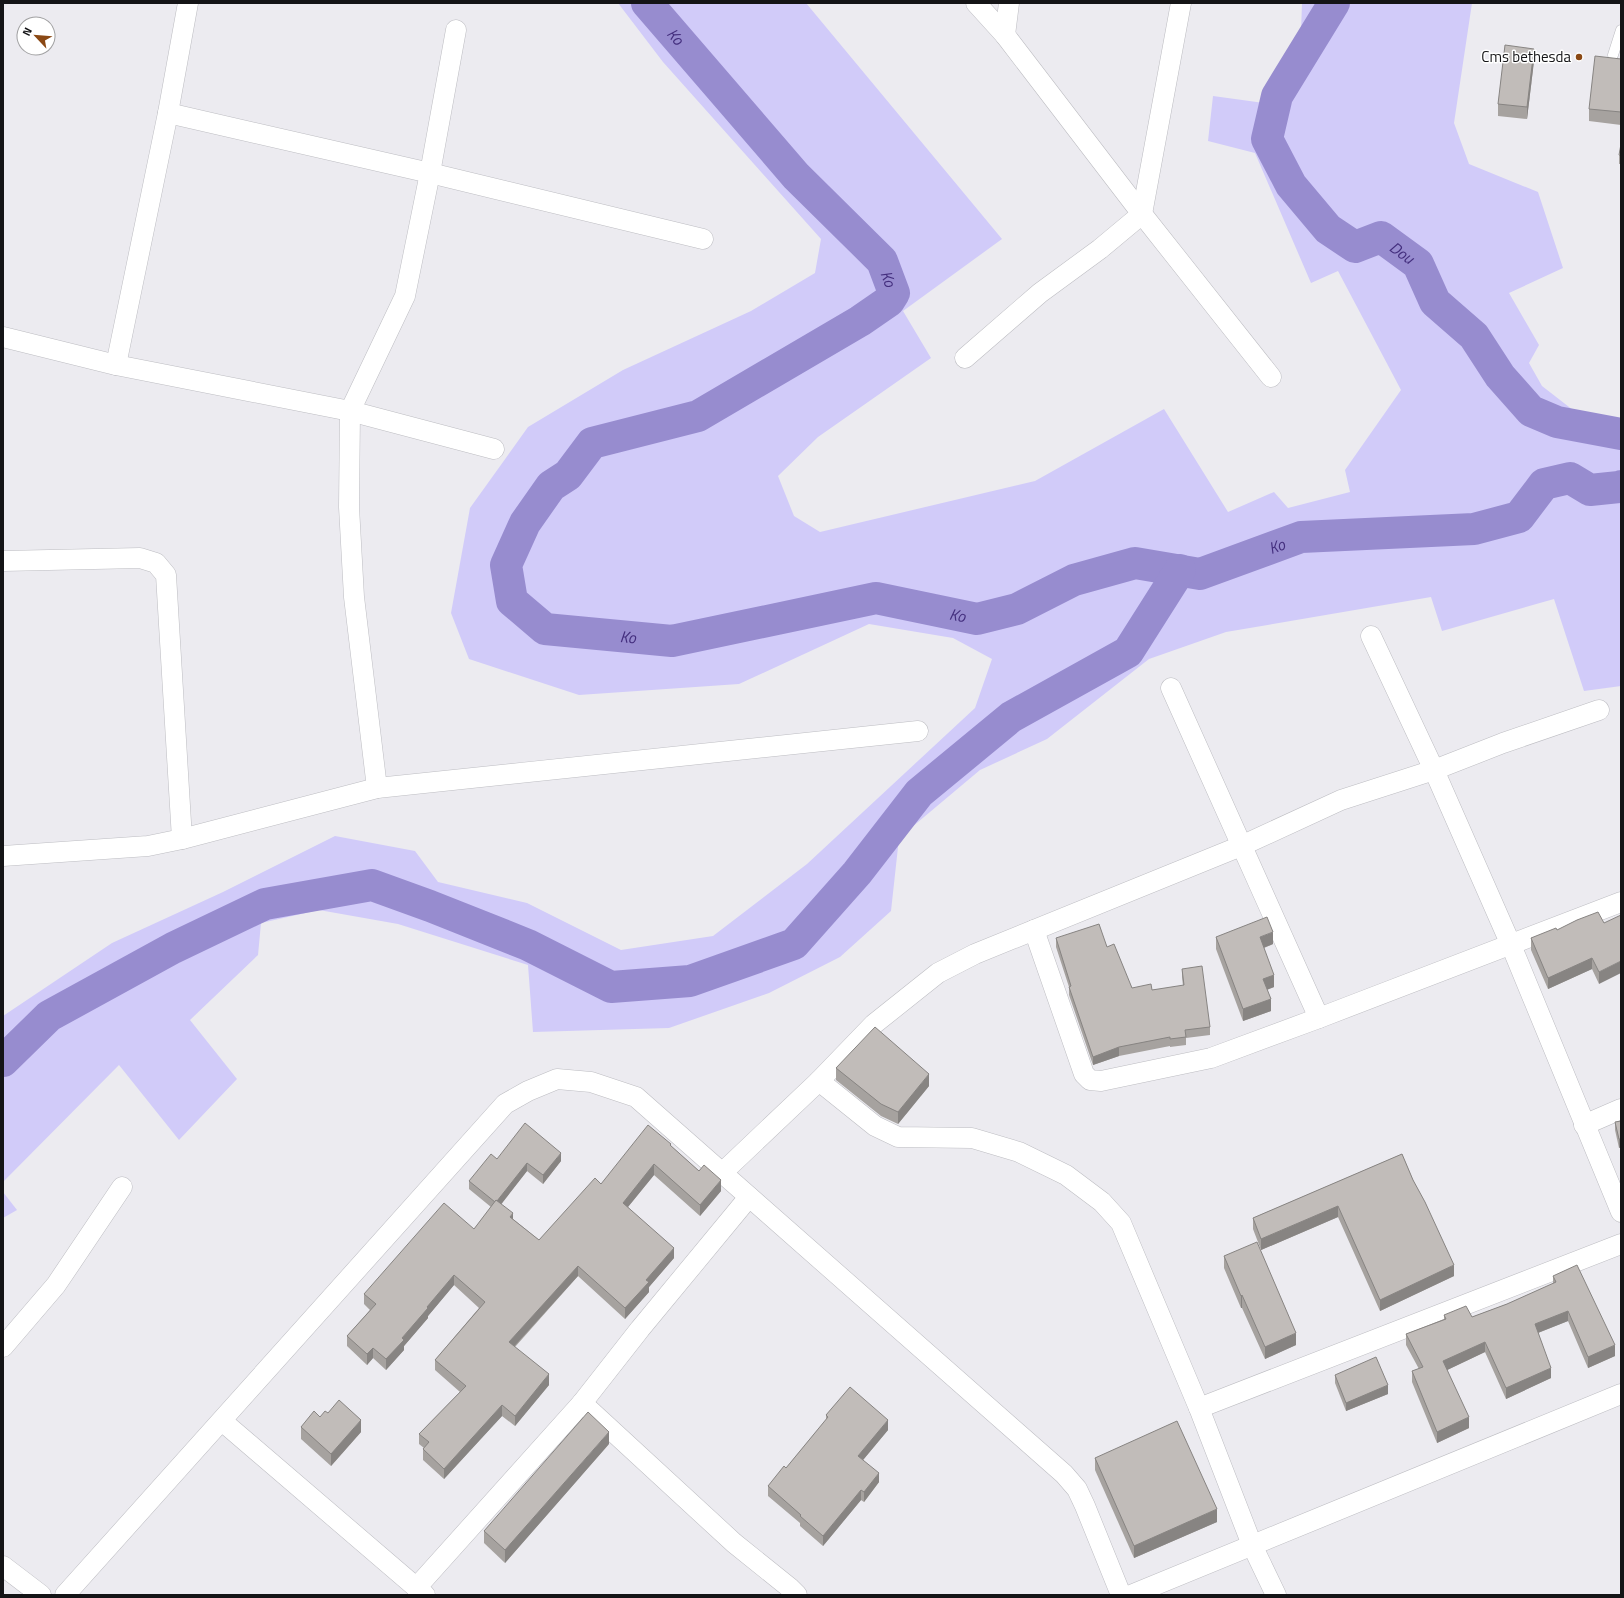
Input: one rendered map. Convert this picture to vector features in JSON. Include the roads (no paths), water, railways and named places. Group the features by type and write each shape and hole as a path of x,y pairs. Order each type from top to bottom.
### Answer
{"street":[{"path":"116,365 168,112 188,3"},
{"path":"976,3 1005,35 1142,214 1271,377"},
{"path":"1005,35 1009,3"},
{"path":"965,358 1040,294 1100,249 1142,214 1181,3"},
{"path":"377,788 354,597 349,507 350,411 405,296 430,173 456,30"},
{"path":"168,112 703,239"},
{"path":"3,337 116,365 350,411 494,449"},
{"path":"3,561 140,558 156,563 166,574 182,839"},
{"path":"1371,636 1434,770 1511,945 1621,1212"},
{"path":"1171,688 1241,846 1320,1018"},
{"path":"724,1172 819,1081 874,1024 938,973 976,954 1241,846 1341,800 1434,770 1503,743 1599,710"},
{"path":"3,856 148,846 182,839 377,788 918,731"},
{"path":"1034,930 1084,1074 1090,1080 1101,1081 1211,1058 1320,1018 1621,902"},
{"path":"65,1595 505,1104 528,1091 557,1079 591,1082 636,1097 724,1172 749,1197 1064,1474 1077,1489 1121,1595"},
{"path":"819,1081 875,1126 898,1137 972,1138 1018,1152 1066,1175 1102,1202 1121,1223 1199,1408 1252,1546 1276,1595"},
{"path":"1584,1125 1621,1109"},
{"path":"3,1347 56,1285 122,1187"},
{"path":"222,1421 420,1591 582,1403 640,1329 749,1197"},
{"path":"1199,1408 1621,1244"},
{"path":"1131,1595 1621,1394"},
{"path":"582,1403 734,1543 797,1595"},
{"path":"3,1566 41,1595"}],"lane":[{"path":"1613,56 1621,30"}],"waterway":[{"name":"Ko","path":"647,3 796,176 882,261 894,293 889,301 860,321 698,416 592,443 568,475 551,486 525,523 506,565 512,601 545,629 672,641 876,598 977,619 1017,609 1074,580 1135,563 1200,574 1301,537 1474,529 1519,517 1544,484 1570,478 1590,490 1621,486"},
{"name":"Dou","path":"1334,3 1277,96 1267,139 1291,185 1328,229 1355,247 1381,237 1418,264 1435,302 1474,336 1500,376 1531,411 1557,422 1621,434"},
{"path":"3,1061 49,1016 173,948 265,904 372,885 430,906 528,945 611,987 690,981 794,944 857,873 919,793 1011,717 1128,652 1180,570"}],"place":[{"name":"Cms bethesda","path":"1579,57"}]}
